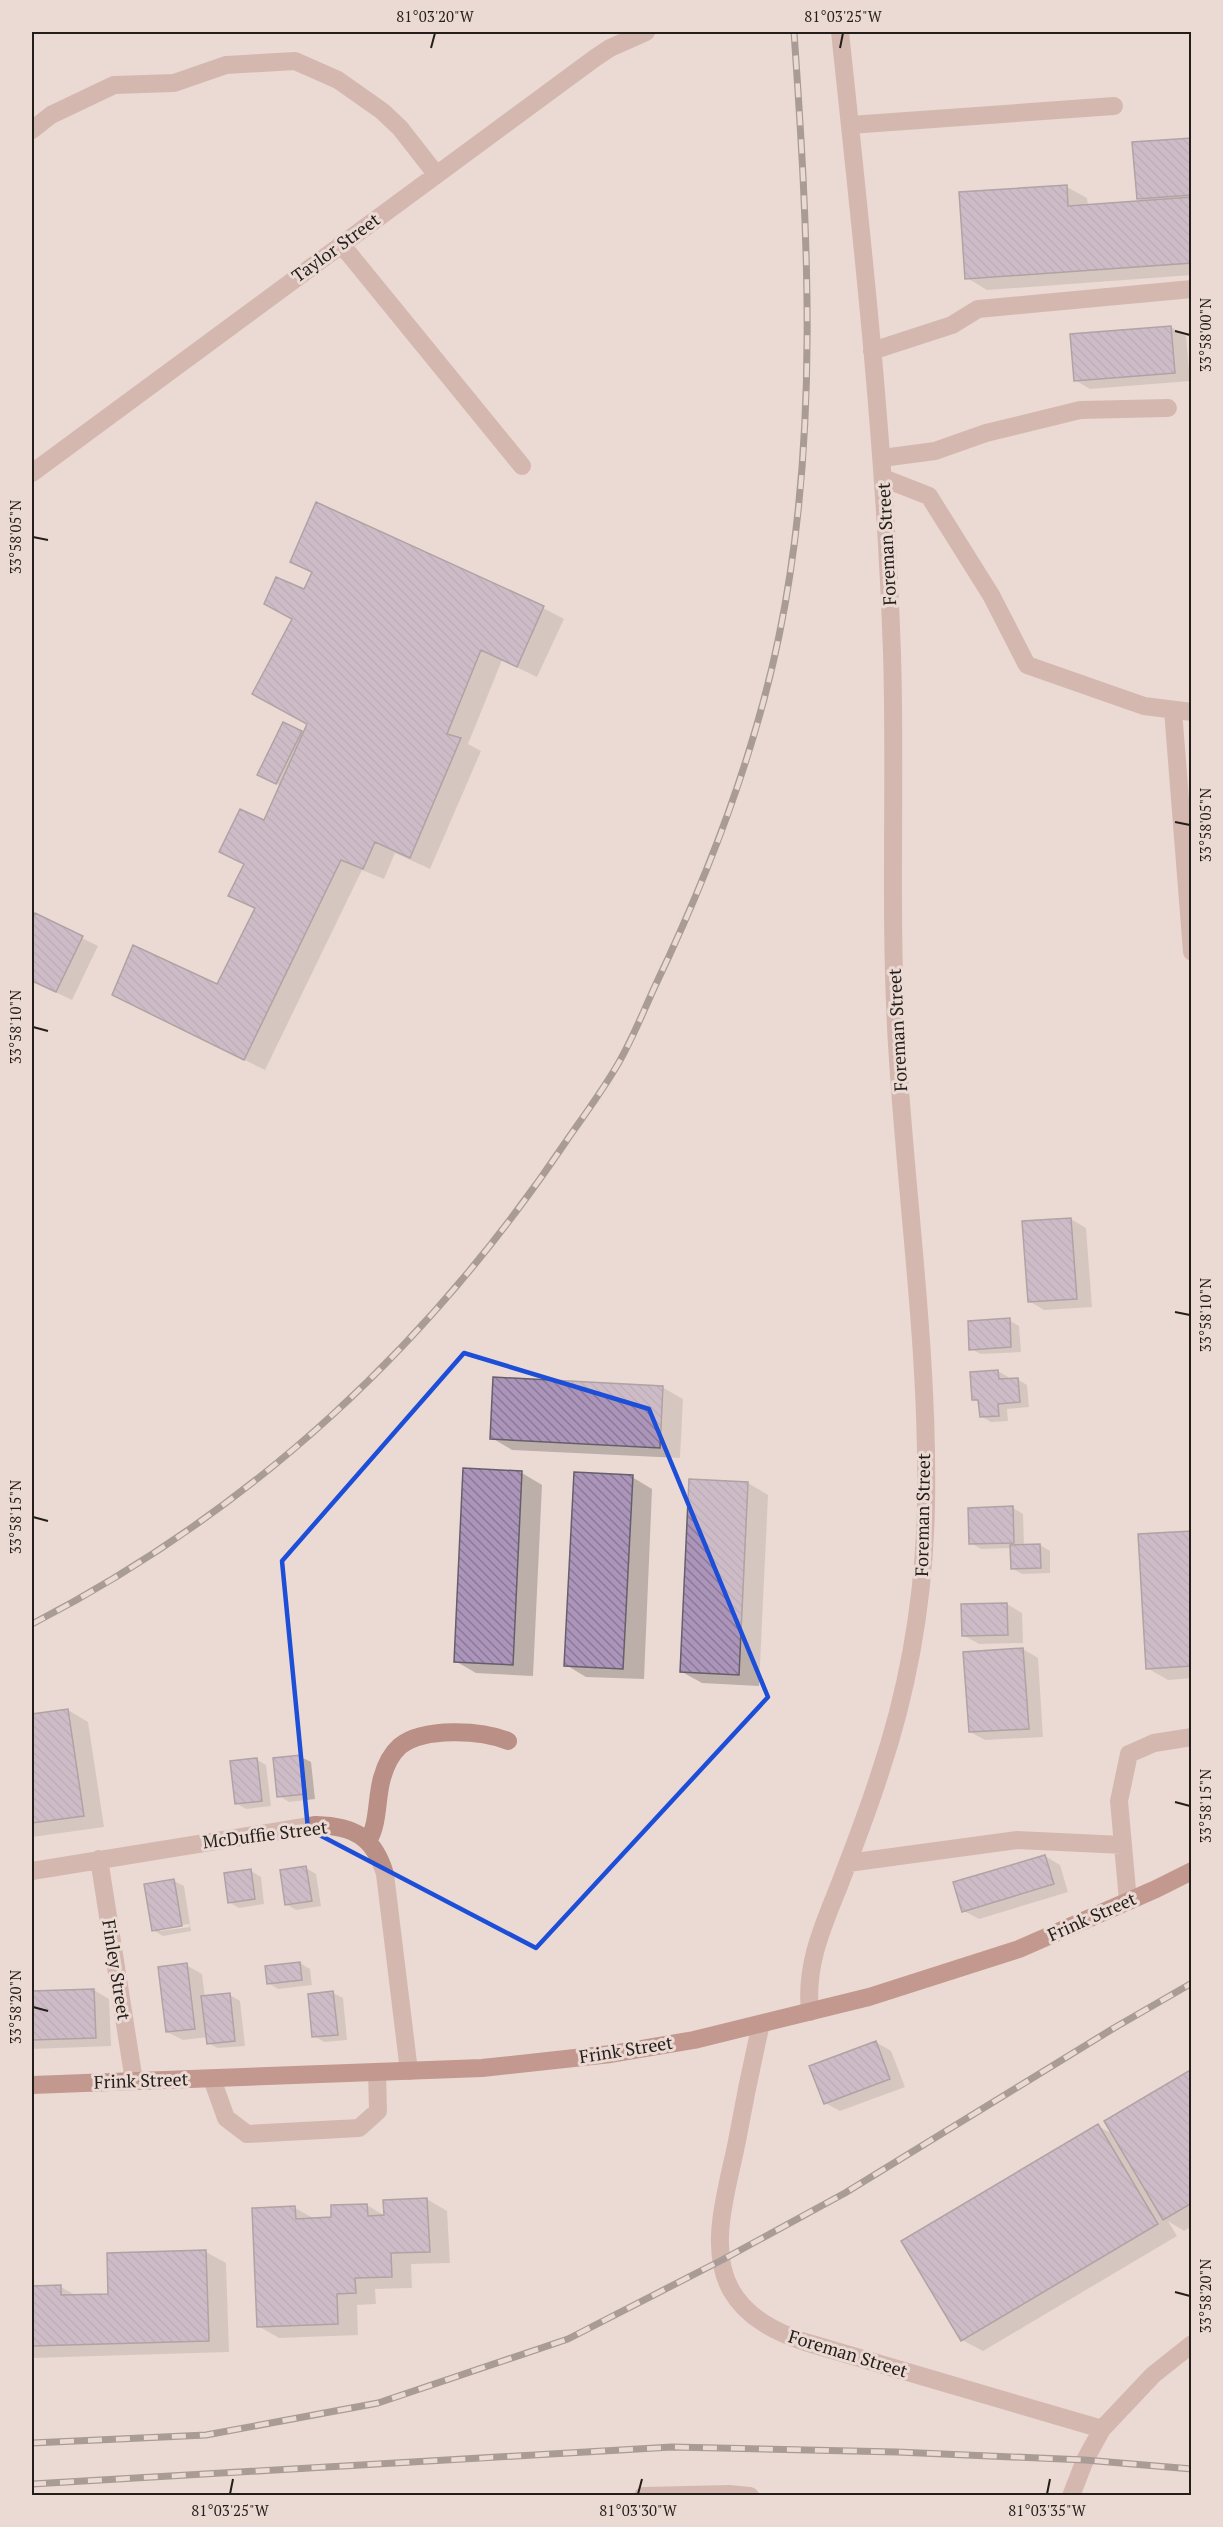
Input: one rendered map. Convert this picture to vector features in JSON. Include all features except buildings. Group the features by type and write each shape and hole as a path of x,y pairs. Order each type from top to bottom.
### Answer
{"main road":[{"name":"Frink Street","path":"32,2085 482,2068 611,2054 694,2040 869,1997 1019,1948 1191,1871"}],"street":[{"name":"Taylor Street","path":"32,473 595,58 643,32"},
{"name":"Foreman Street","path":"810,2012 808,1991 813,1954 848,1863 892,1735 912,1653 921,1601 926,1506 924,1390 897,1046 892,903 893,702 882,458 840,32"},
{"path":"32,130 51,115 114,85 174,83 226,65 295,61 338,80 382,111 400,128 436,174"},
{"path":"850,125 1114,106"},
{"path":"340,244 522,466"},
{"path":"872,351 952,325 978,309 1191,289"},
{"path":"882,458 935,451 986,434 1080,410 1168,408"},
{"path":"883,478 928,496 991,595 1027,665 1144,706 1191,712"},
{"path":"1173,710 1191,952"},
{"path":"409,2072 385,1874 380,1857 368,1841 375,1827 382,1778 389,1761 400,1746 424,1736 475,1732 508,1741"},
{"path":"1128,1901 1119,1801 1129,1754 1154,1743 1191,1737"},
{"name":"McDuffie Street","path":"32,1871 316,1825 335,1826 353,1831 368,1841"},
{"path":"848,1863 1017,1840 1123,1845"},
{"name":"Finley Street","path":"99,1859 134,2081"},
{"name":"Foreman Street","path":"761,2024 722,2215 722,2260 730,2289 741,2304 770,2328 805,2342 1102,2429"},
{"path":"212,2079 226,2118 247,2134 358,2128 378,2111 377,2072"},
{"path":"1071,2496 1102,2429 1153,2375 1191,2344"},
{"path":"643,2496 729,2494 750,2496"}],"highlighted area":[{"path":"464,1353 649,1409 768,1697 536,1948 308,1829 282,1561"}],"railway":[{"path":"32,1624 113,1579 190,1529 262,1475 331,1416 395,1354 456,1287 513,1216 597,1096 632,1038 712,857 743,770 769,681 792,561 801,486 807,335 803,183 794,32"},
{"path":"32,2443 206,2435 378,2403 568,2339 722,2260 845,2193 1114,2028 1192,1983"},
{"path":"32,2484 672,2447 897,2452 1085,2460 1192,2469"}]}
